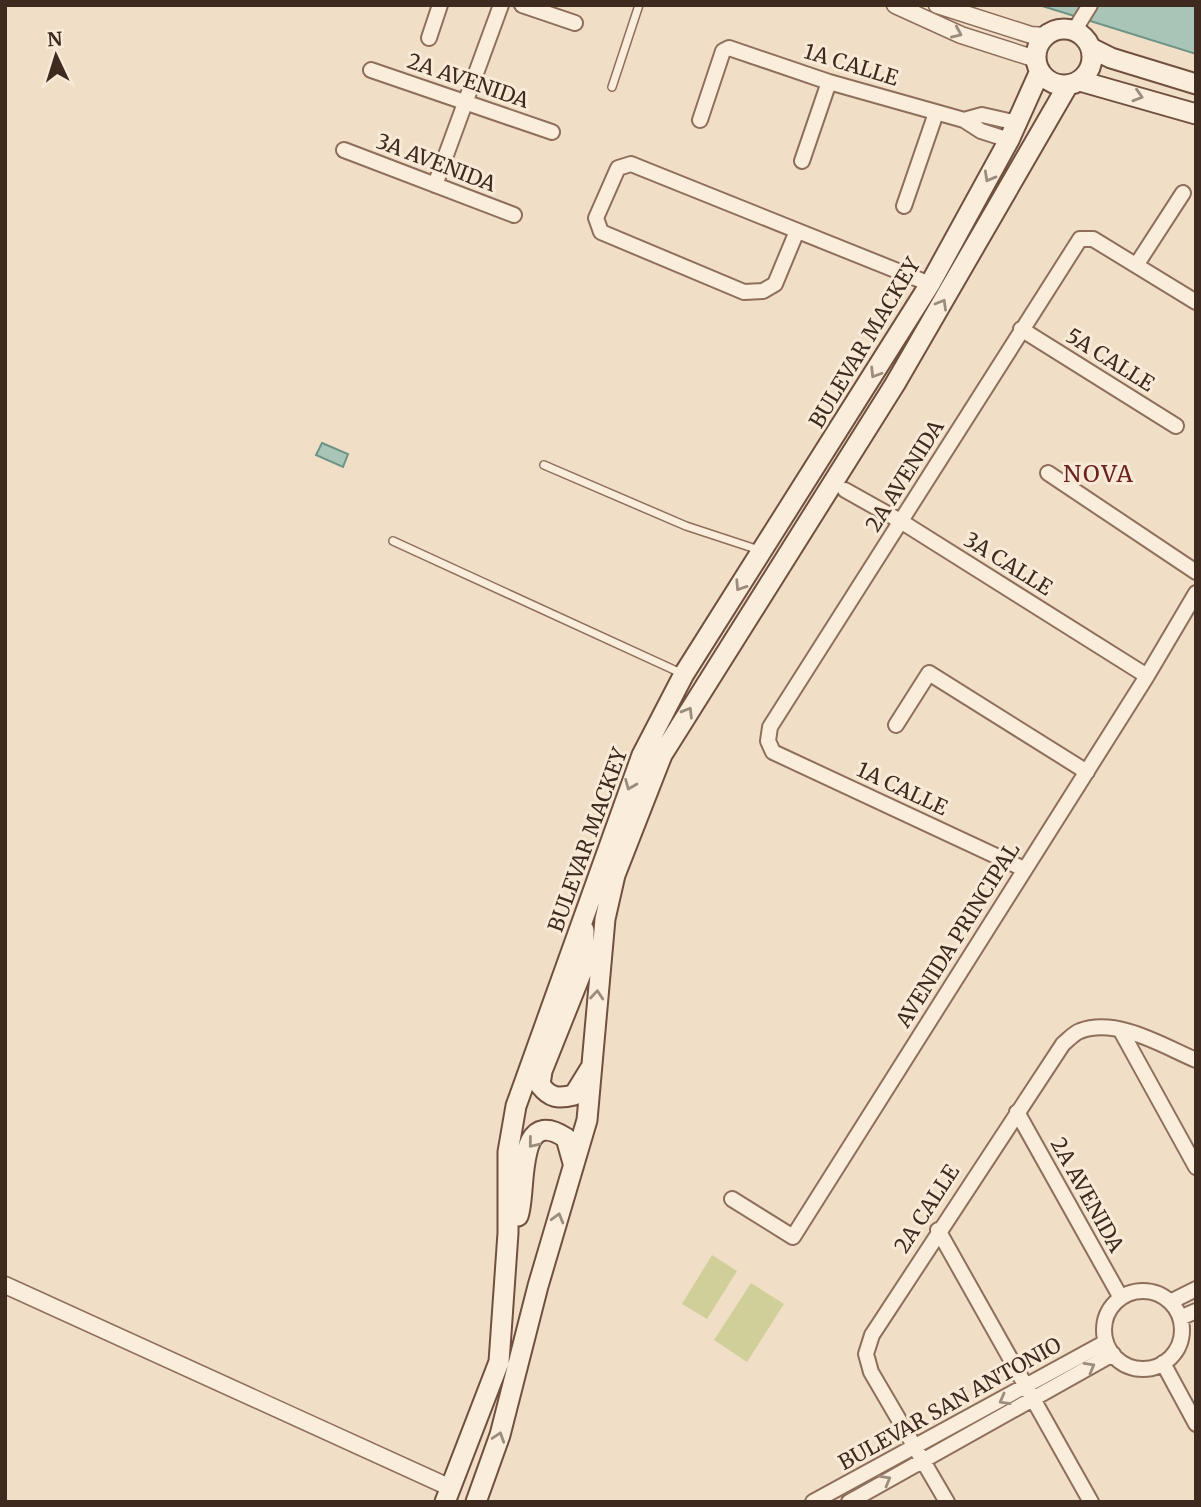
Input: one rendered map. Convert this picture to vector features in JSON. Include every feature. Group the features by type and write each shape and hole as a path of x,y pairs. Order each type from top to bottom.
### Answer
{"main road":[{"path":"1074,83 1088,72 1093,60 1091,48 1078,25 1046,36 1037,51 1038,65 1052,82 1074,83 1191,115"},
{"path":"1091,48 1111,58 1196,84"},
{"name":"BULEVAR MACKEY","path":"448,1495 499,1362 508,1233 508,1153 516,1106 558,983 583,922 619,812 642,755 684,674 930,284 1013,132 1038,65"},
{"name":"BULEVAR MACKEY","path":"476,1502 500,1435 587,1120 590,1068 608,908 630,834 662,755 895,384 1074,83"},
{"path":"583,922 584,966 542,1071 540,1085 551,1096 574,1095 590,1068"},
{"path":"508,1233 520,1213 524,1155 532,1139 543,1132 554,1130 566,1138 573,1164"}],"street":[{"path":"429,38 440,5"},
{"path":"435,185 501,5"},
{"path":"522,5 575,23"},
{"path":"895,5 961,36 1038,65"},
{"path":"937,5 1031,35 1046,36"},
{"path":"1078,25 1090,5"},
{"name":"1A CALLE","path":"700,120 726,49 936,113 964,120 982,115 1013,132"},
{"name":"2A AVENIDA","path":"371,70 552,132"},
{"path":"802,162 829,82"},
{"path":"904,206 936,113"},
{"name":"3A AVENIDA","path":"344,150 514,215"},
{"path":"797,231 775,284 763,291 744,292 601,232 596,218 618,168 631,164 930,284"},
{"path":"1182,193 1137,264 1196,302"},
{"name":"2A AVENIDA","path":"768,741 770,727 1076,244 1084,238 1093,239 1137,264"},
{"name":"5A CALLE","path":"1021,329 1176,426"},
{"path":"1048,473 1196,572"},
{"name":"3A CALLE","path":"845,490 902,522 1147,676"},
{"name":"AVENIDA PRINCIPAL","path":"732,1199 793,1237 1087,772 1196,593"},
{"path":"896,725 929,673 1087,772"},
{"name":"1A CALLE","path":"768,741 773,752 1024,869"},
{"name":"2A CALLE","path":"920,1453 871,1371 866,1354 872,1335 938,1230 1063,1044 1079,1031 1100,1027 1121,1031"},
{"path":"1121,1031 1196,1060"},
{"path":"1121,1031 1196,1167"},
{"path":"1145,1076 1147,1059 1152,1053 1169,1048"},
{"name":"2A AVENIDA","path":"1017,1112 1121,1298"},
{"path":"938,1230 1091,1502"},
{"path":"5,1285 448,1495"},
{"path":"1170,1302 1196,1289"},
{"path":"1143,1291 1155,1293 1170,1302 1180,1318 1179,1344 1163,1363 1142,1369 1121,1362 1109,1348 1106,1318 1121,1298 1143,1291"},
{"path":"1180,1318 1196,1311"},
{"name":"BULEVAR SAN ANTONIO","path":"813,1502 920,1453 1109,1348"},
{"path":"1163,1363 1196,1424"},
{"path":"920,1453 947,1502"},
{"name":"BULEVAR SAN ANTONIO","path":"849,1502 920,1453"}],"lane":[{"path":"612,87 639,5"},
{"path":"544,465 686,526 763,551"},
{"path":"393,541 684,674"}],"shaded area":[{"path":"1039,5 1196,5 1196,54"},
{"path":"322,443 348,454 343,467 316,455"},
{"path":"712,1255 737,1271 707,1319 682,1304"},
{"path":"751,1283 784,1304 747,1362 714,1340"}],"district":[{"name":"NOVA","path":"1099,474"}]}
